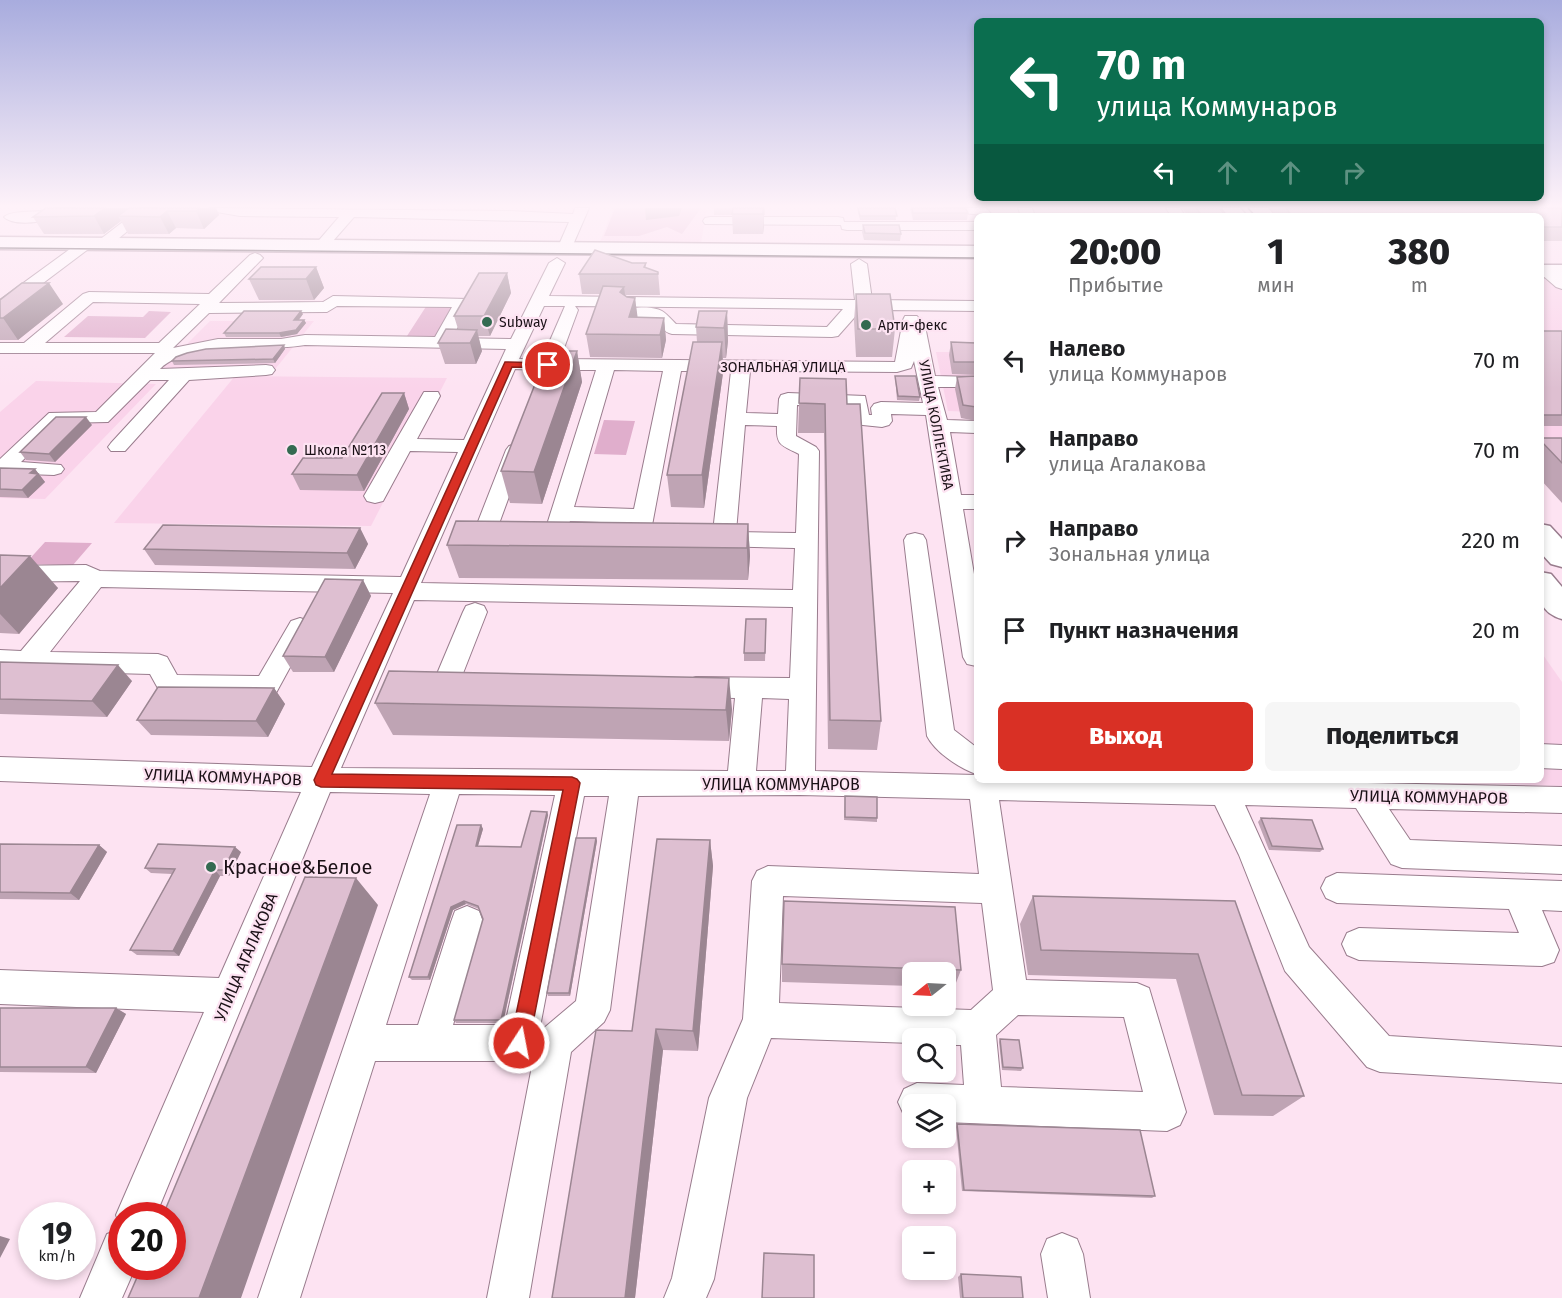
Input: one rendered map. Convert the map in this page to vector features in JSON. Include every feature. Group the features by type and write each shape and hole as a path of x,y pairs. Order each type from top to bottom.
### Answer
{"main road":[{"path":"1544,537 1561,556"}],"street":[{"path":"0,308 52,269"},
{"path":"54,469 3,468 56,417 101,418 146,374 164,352 244,269"},
{"name":"УЛИЦА АГАЛАКОВА","path":"142,1202 321,780 378,680 407,588 459,531 472,446 535,305 554,269"},
{"path":"535,305 570,310 655,314 672,328 832,332 861,304 859,269"},
{"path":"1548,269 1562,284"},
{"path":"0,291 23,291"},
{"path":"28,348 89,297 327,307"},
{"path":"305,340 333,301 463,302 441,342"},
{"path":"339,340 368,301"},
{"path":"861,304 911,320"},
{"path":"535,305 974,306"},
{"path":"535,399 570,310"},
{"name":"ЗОНАЛЬНАЯ УЛИЦА","path":"0,348 164,352 218,344 281,344 305,340 441,342 513,354 548,365 897,367 905,364 911,320"},
{"name":"УЛИЦА КОЛЛЕКТИВА","path":"911,320 917,322 927,381 937,417 952,502 970,580 974,631"},
{"path":"558,524 606,366"},
{"path":"532,533 558,524 647,530 673,366"},
{"path":"724,539 741,366"},
{"path":"146,374 184,375 266,370"},
{"path":"118,447 184,375"},
{"path":"927,381 974,382"},
{"path":"375,496 431,396"},
{"path":"800,783 809,451 786,439 788,399 858,400 860,420 882,421 881,408 937,417 974,426"},
{"path":"735,419 788,420"},
{"path":"459,531 523,432"},
{"path":"404,444 472,446"},
{"path":"952,502 974,502"},
{"path":"459,531 508,532"},
{"path":"692,538 807,541"},
{"path":"915,540 941,736 974,766"},
{"path":"0,574 86,573 95,579 324,583 407,588 805,599"},
{"path":"27,662 95,579"},
{"path":"0,660 158,664 169,685 267,686 324,583"},
{"path":"448,681 475,612"},
{"path":"667,686 803,689"},
{"path":"741,783 749,688"},
{"path":"1544,756 1562,757"},
{"name":"УЛИЦА КОММУНАРОВ","path":"0,769 321,780 625,784 974,779"},
{"path":"279,1298 448,782"},
{"path":"519,1043 572,783"},
{"path":"988,783 996,889 1011,997"},
{"name":"УЛИЦА КОММУНАРОВ","path":"1084,783 1364,795 1562,800"},
{"path":"508,1298 555,1043 592,1010 625,784"},
{"path":"1229,789 1298,959 1380,1054 1562,1065"},
{"path":"1364,795 1402,854 1562,860"},
{"path":"685,1298 693,1279 728,1098 761,1020 768,881 996,889"},
{"path":"1337,888 1562,896"},
{"path":"1359,944 1542,950 1520,895"},
{"path":"430,1044 467,922"},
{"path":"0,987 230,996"},
{"path":"761,1020 978,1028 1011,997 1137,1000 1167,1112 956,1104"},
{"path":"978,1028 984,1105"},
{"path":"362,1043 555,1043"},
{"path":"1062,1254 1069,1298"},
{"path":"100,1298 108,1280"}],"shaded area":[{"path":"1544,279 1562,279 1562,439 1544,438"},
{"path":"427,305 457,305 439,337 407,336"},
{"path":"149,311 171,312 145,338 64,337 88,316 143,317"},
{"path":"210,321 314,321 272,373 152,379"},
{"path":"936,352 974,352 974,412 948,411"},
{"name":"Школа №113","path":"235,376 447,378 371,526 114,523"},
{"path":"36,381 156,384 45,499 0,498 0,412"},
{"path":"604,420 635,421 626,455 594,454"},
{"path":"45,542 92,543 73,565 25,564"},
{"path":"1544,656 1562,682 1562,786 1486,783 1544,783"}],"building":[{"path":"259,269 315,269 306,279 249,279"},
{"path":"583,269 648,269 658,272 658,274 579,274"},
{"path":"479,273 507,273 484,316 454,316"},
{"path":"22,283 49,283 0,318 0,300"},
{"path":"603,286 624,287 620,292 627,297 635,298 629,317 664,318 660,335 586,334"},
{"path":"856,294 890,294 895,329 858,329"},
{"path":"244,311 301,311 294,320 304,320 296,330 279,333 224,333"},
{"path":"699,311 727,311 724,328 696,327"},
{"path":"446,329 477,330 470,343 438,343"},
{"path":"1544,331 1562,331 1562,415 1544,415"},
{"path":"693,342 722,342 702,475 667,475"},
{"path":"951,342 974,343 974,362 954,362"},
{"path":"284,345 273,359 172,361 187,353 206,349"},
{"path":"548,351 577,351 534,472 501,471"},
{"path":"895,376 916,376 920,397 898,396"},
{"path":"974,376 974,407 963,405 957,377"},
{"path":"800,378 846,379 847,404 860,404 881,721 830,720 825,404 799,403"},
{"path":"382,393 404,393 357,475 292,474 303,458 342,458"},
{"path":"56,417 86,417 49,454 20,452"},
{"path":"1544,438 1562,438 1562,463 1544,444"},
{"path":"0,468 35,469 30,473 38,474 22,490 0,489"},
{"path":"456,521 748,524 747,548 447,545"},
{"path":"163,525 360,528 347,553 144,549"},
{"path":"0,555 30,556 0,588"},
{"path":"325,579 363,580 325,657 283,656"},
{"path":"746,619 766,619 765,653 744,653"},
{"path":"0,662 118,665 92,701 0,699"},
{"path":"389,671 729,678 726,710 375,703"},
{"path":"158,687 274,688 256,721 137,720"},
{"path":"845,796 877,797 877,818 845,817"},
{"path":"531,811 547,812 501,1020 454,1020 483,919 478,906 464,901 451,907 428,977 409,977 457,825 481,825 476,846 521,847"},
{"path":"1261,818 1312,820 1323,849 1272,846"},
{"path":"576,838 596,838 569,993 547,993"},
{"path":"657,839 710,840 693,1031 656,1029 625,1298 552,1298 596,1030 632,1031"},
{"path":"0,844 99,845 70,893 0,892"},
{"path":"158,844 235,847 223,870 215,870 173,951 130,950 175,869 145,868"},
{"path":"305,877 356,878 199,1298 128,1298 136,1280 186,1280 186,1202 168,1202"},
{"path":"1033,896 1235,901 1304,1096 1242,1095 1198,954 1041,950"},
{"path":"784,901 955,907 961,970 956,970 956,962 902,962 902,968 782,964"},
{"path":"0,1008 116,1008 86,1067 0,1067"},
{"path":"1000,1039 1019,1040 1023,1068 1003,1067"},
{"path":"957,1124 1140,1130 1155,1196 964,1190"},
{"path":"764,1253 814,1255 814,1298 762,1298"},
{"path":"961,1274 1021,1277 1023,1298 963,1298"}],"place":[{"name":"Subway","path":"487,322"},
{"name":"Арти-фекс","path":"866,325"},
{"name":"Школа №113","path":"292,450"},
{"name":"Красное&Белое","path":"211,867"}],"route":[{"path":"519,1043 572,783 321,780 508,364 548,365"}]}
